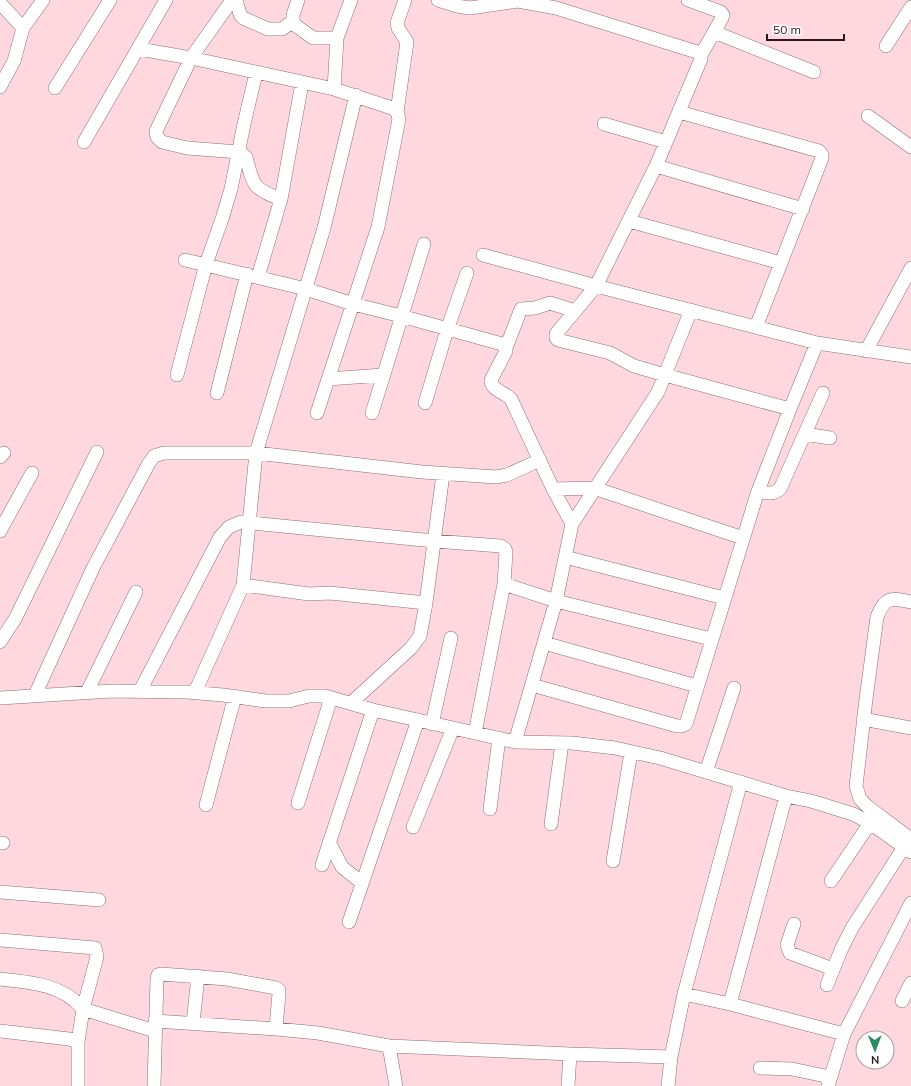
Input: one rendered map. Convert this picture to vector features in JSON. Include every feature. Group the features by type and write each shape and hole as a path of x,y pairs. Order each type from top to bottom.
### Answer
{"street":[{"path":"0,87 14,61 23,28 44,0"},
{"path":"55,88 110,0"},
{"path":"84,142 166,0"},
{"path":"232,0 191,58 156,131 157,138 162,142 188,148 239,152 246,157 252,179 256,187 266,194 280,199"},
{"path":"236,0 240,14 244,18 268,29 282,29 293,21"},
{"path":"298,0 292,15 295,25 313,38 338,38"},
{"path":"334,89 338,38 351,0"},
{"path":"317,413 378,227 399,119 397,112 407,42 398,28 397,23 405,0"},
{"path":"438,0 457,6 470,8 480,3 518,1 557,4 697,52 701,55"},
{"path":"688,0 721,12 723,15 722,18 701,55 701,59 656,166 596,286 556,334 556,338 558,340 610,354 634,366 790,409"},
{"path":"0,3 23,28"},
{"path":"886,46 911,7"},
{"path":"714,32 814,72"},
{"path":"139,48 334,89 392,108 397,112"},
{"path":"177,375 206,264 225,212 256,73"},
{"path":"217,393 253,276 280,199 302,83"},
{"path":"195,692 243,585 256,453 324,228 356,95"},
{"path":"679,112 819,151 822,155 803,210 756,327"},
{"path":"868,116 911,146"},
{"path":"604,124 666,142"},
{"path":"656,166 803,210"},
{"path":"629,221 781,264"},
{"path":"372,413 424,244"},
{"path":"483,255 817,343 911,357"},
{"path":"185,260 306,289 353,304 502,344 506,348"},
{"path":"866,351 906,287 911,268"},
{"path":"425,404 447,330 467,272"},
{"path":"572,524 553,490 511,399 507,395 495,389 491,384 491,380 506,351 521,309 535,308 550,303 575,311"},
{"path":"515,742 556,600 572,524 594,488 658,392 691,310"},
{"path":"532,685 677,726 686,724 758,491 817,343"},
{"path":"328,379 383,375"},
{"path":"758,491 776,493 780,489 822,394"},
{"path":"805,434 830,438"},
{"path":"0,642 15,619 97,452"},
{"path":"35,695 93,568 154,456 164,453 256,453 443,474 496,477 507,475 540,460"},
{"path":"0,531 32,473"},
{"path":"351,703 416,642 420,636 426,603 443,474"},
{"path":"553,490 594,488 743,538"},
{"path":"140,691 220,537 229,527 241,522 501,546 506,552 504,584 475,733"},
{"path":"565,557 724,598"},
{"path":"504,584 556,600 711,640"},
{"path":"243,585 309,594 330,593 426,603"},
{"path":"87,692 136,592"},
{"path":"909,846 860,799 856,786 863,719 877,617 881,605 887,601 894,599 911,602"},
{"path":"432,724 451,638"},
{"path":"544,643 697,686"},
{"path":"706,772 734,688"},
{"path":"0,698 87,692 140,691 195,692 266,701 289,701 309,696 331,698 373,710 515,742 562,743 615,748 631,752 706,772 786,796 811,801 853,814 909,846"},
{"path":"206,805 235,696"},
{"path":"298,803 331,698"},
{"path":"322,865 373,710"},
{"path":"863,719 911,728"},
{"path":"349,922 418,720"},
{"path":"413,828 453,728"},
{"path":"490,809 499,738"},
{"path":"551,824 562,743"},
{"path":"613,861 631,752"},
{"path":"668,1086 671,1057 684,994 741,782"},
{"path":"730,1004 786,796"},
{"path":"830,882 870,823"},
{"path":"329,842 342,868 362,883"},
{"path":"827,985 841,950 852,928 909,846"},
{"path":"0,892 99,900"},
{"path":"760,1068 792,1069 829,1081 844,1034 911,903"},
{"path":"794,924 787,945 790,953 833,969"},
{"path":"0,940 95,948 97,957 82,1009 78,1042 78,1086"},
{"path":"154,1086 158,975 198,976 227,979 276,988 279,990 279,993 276,1029"},
{"path":"193,1024 198,976"},
{"path":"0,980 23,982 53,988 76,1001 82,1009 155,1026 193,1024 276,1029 318,1033 389,1046 671,1057"},
{"path":"902,1000 911,983"},
{"path":"684,994 730,1004 844,1034"},
{"path":"0,1031 69,1039 78,1042"},
{"path":"389,1046 396,1086"},
{"path":"568,1086 570,1054"}]}
